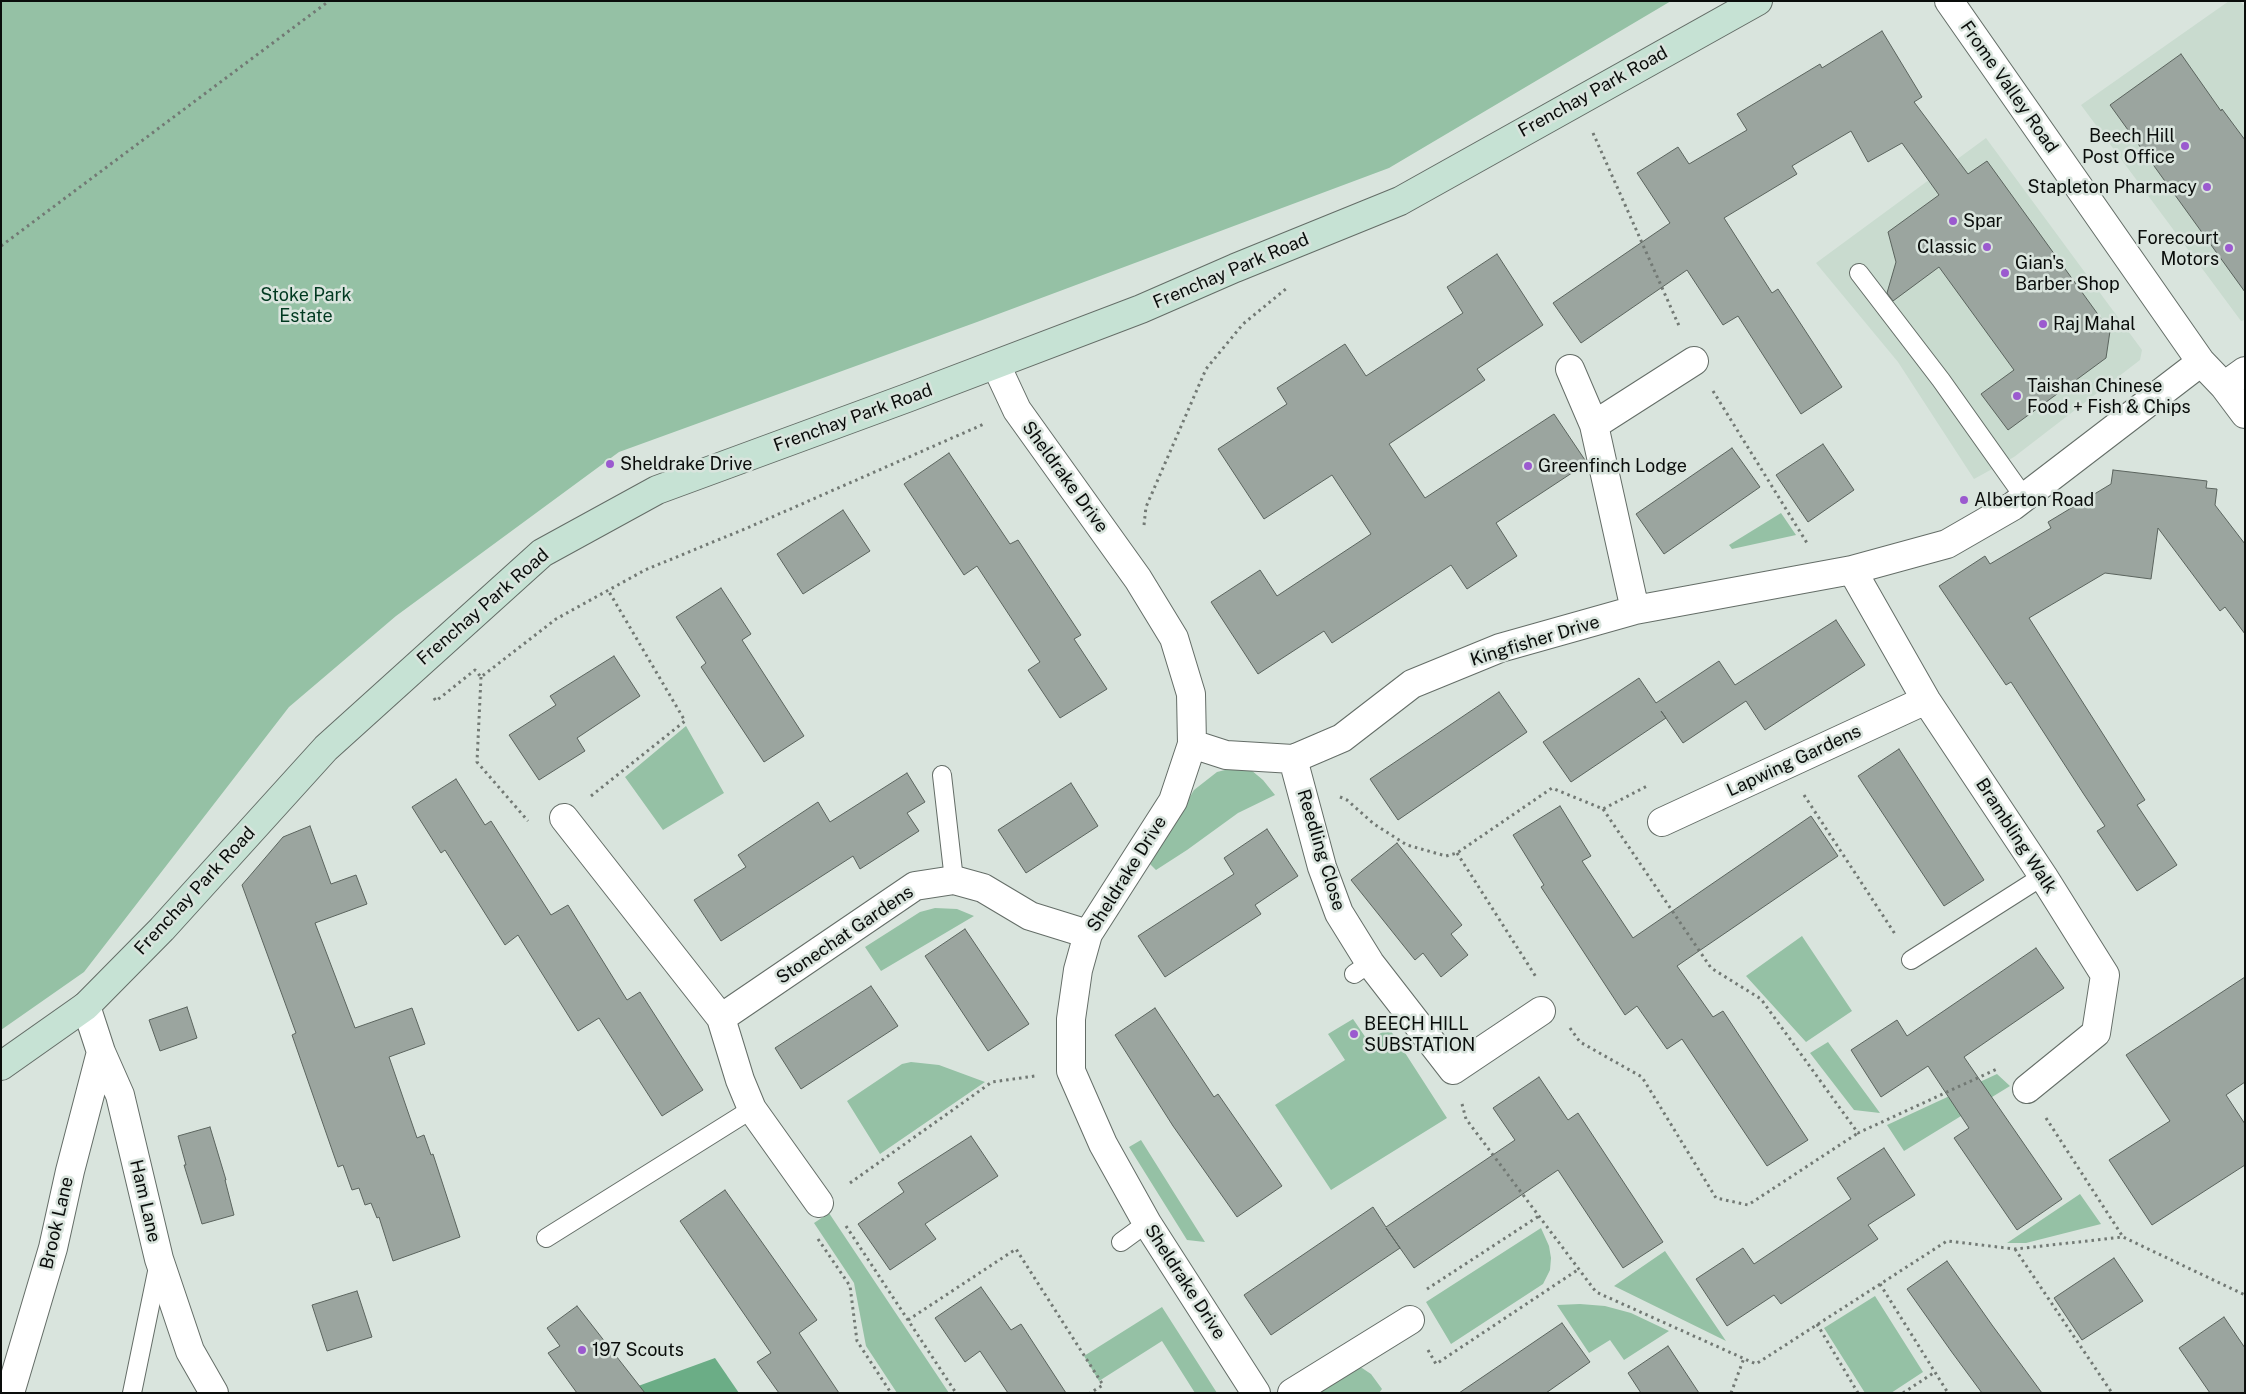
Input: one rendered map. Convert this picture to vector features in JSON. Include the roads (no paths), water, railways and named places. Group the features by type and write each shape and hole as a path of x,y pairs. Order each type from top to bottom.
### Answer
{"main road":[{"name":"Frenchay Park Road","path":"1,1066 86,1006 162,929 326,748 542,553 657,490 996,365 1141,309 1235,268 1400,201 1758,1"}],"street":[{"name":"Frome Valley Road","path":"1949,1 2201,362 2234,379 2245,414"},
{"path":"1594,425 1694,361"},
{"path":"1852,570 1946,544 2013,506 2201,362"},
{"name":"Sheldrake Drive","path":"996,365 1017,410 1138,579 1174,638 1191,694 1192,744 1173,801 1088,934 1078,970 1071,1019 1071,1071 1103,1144 1147,1223 1256,1393"},
{"path":"1570,369 1594,425 1635,610"},
{"name":"Kingfisher Drive","path":"1192,744 1226,755 1296,770 1342,738 1412,684 1500,648 1635,610 1852,570"},
{"name":"Brambling Walk","path":"1852,570 1926,700 2043,876 2105,975 2096,1033 2027,1088"},
{"name":"Lapwing Gardens","path":"1674,816 1926,700"},
{"name":"Reedling Close","path":"1296,770 1322,867 1362,969 1453,1070 1547,1007"},
{"path":"564,818 721,1018 740,1080 752,1109 824,1201"},
{"name":"Stonechat Gardens","path":"721,1018 915,886 954,880 983,888 1030,916 1088,934"},
{"name":"Ham Lane","path":"86,1006 101,1052 120,1095 159,1259 190,1351 214,1393"},
{"name":"Brook Lane","path":"10,1393 53,1248 70,1171 101,1052"},
{"path":"1292,1393 1410,1320"}],"lane":[{"path":"1859,273 1941,380 2024,497"},
{"path":"942,775 954,880"},
{"path":"1911,960 2043,876"},
{"path":"546,1238 752,1109"},
{"path":"1121,1242 1147,1223"},
{"path":"132,1393 159,1259"}],"place":[{"name":"Beech Hill Post Office","path":"2185,146"},
{"name":"Stapleton Pharmacy","path":"2207,187"},
{"name":"Spar","path":"1953,221"},
{"name":"Classic","path":"1987,247"},
{"name":"Forecourt Motors","path":"2229,248"},
{"name":"Gian's Barber Shop","path":"2005,273"},
{"name":"Raj Mahal","path":"2043,324"},
{"name":"Taishan Chinese Food + Fish & Chips","path":"2017,396"},
{"name":"Sheldrake Drive","path":"610,464"},
{"name":"Greenfinch Lodge","path":"1528,466"},
{"name":"Alberton Road","path":"1964,500"},
{"name":"BEECH HILL SUBSTATION","path":"1354,1034"},
{"name":"197 Scouts","path":"582,1350"}],"park label":[{"name":"Stoke Park Estate","path":"306,305"}]}
